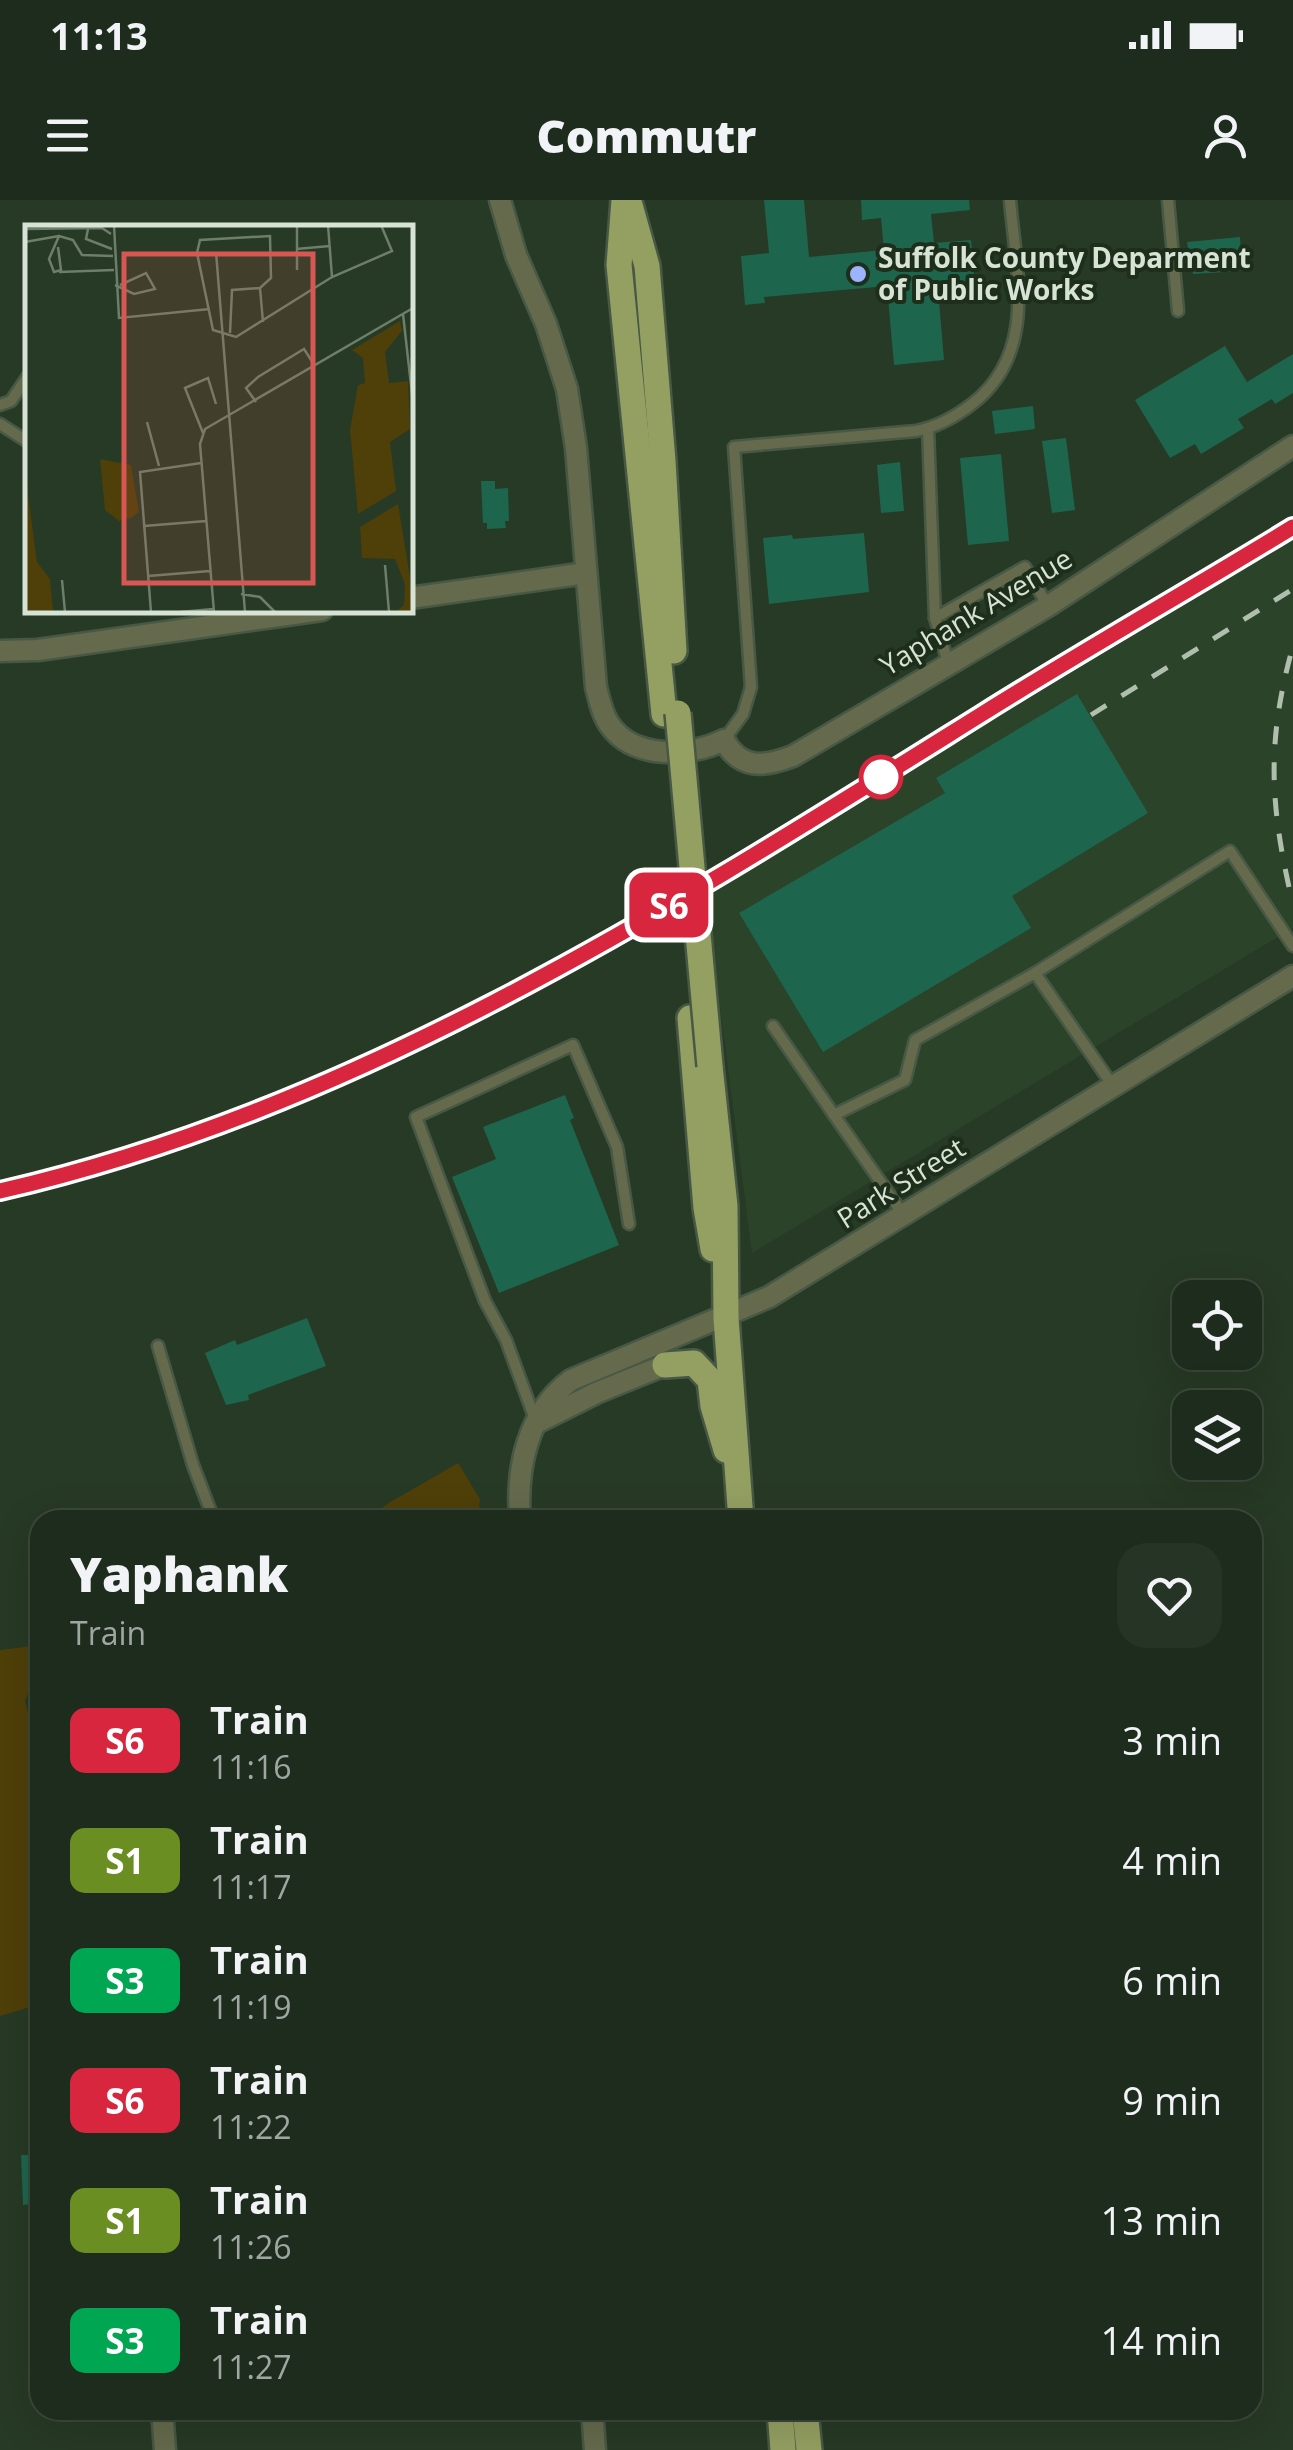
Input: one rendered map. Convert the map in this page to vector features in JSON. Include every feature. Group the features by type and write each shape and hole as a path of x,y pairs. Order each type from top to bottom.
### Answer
{"main road":[{"path":"626,200 619,265 671,713 702,1068 725,1206 726,1318 740,1508"},
{"path":"666,1365 694,1363 707,1373 740,1508"},
{"path":"781,2420 783,2450"},
{"path":"806,2420 808,2450"}],"street":[{"path":"500,200 516,255 546,324 567,389 576,448 596,687 606,721 631,744 658,751 703,749 724,740"},
{"name":"Yaphank Avenue","path":"724,740 736,759 746,764 781,760 1048,606 1293,446"},
{"path":"412,598 586,573"},
{"path":"0,651 38,650 308,612"},
{"name":"Park Street","path":"520,1510 519,1472 536,1423 555,1392 571,1380 769,1297 1293,976"},
{"path":"536,1423 666,1365"},
{"path":"163,2420 165,2450"},
{"path":"593,2420 596,2450"}],"lane":[{"path":"724,740 743,714 751,687 734,447 928,429 961,412 986,391 1007,365 1019,306 1010,200"},
{"path":"1168,200 1178,312"},
{"path":"0,405 11,402 25,381"},
{"path":"0,424 25,440"},
{"path":"928,429 934,618 949,666"},
{"path":"934,618 1025,567 1048,606"},
{"path":"834,1115 905,1080 914,1040 1035,973 1230,851 1293,946"},
{"path":"1035,973 1113,1086"},
{"path":"773,1026 903,1214"},
{"path":"536,1423 416,1116 573,1044 617,1147 629,1224"},
{"path":"158,1346 192,1465 210,1510"}],"shaded area":[{"path":"1293,536 1293,928 752,1253 705,892"},
{"path":"458,1463 480,1499 479,1510 380,1510"},
{"path":"30,1646 30,1688 25,1701 30,1720 30,2007 0,2016 0,1650"}],"building":[{"name":"Suffolk County Deparment of Public Works","path":"764,200 804,200 809,257 884,250 881,218 862,220 861,200 969,200 970,210 931,214 934,243 971,240 975,286 938,289 944,360 894,365 887,286 764,297 765,303 745,305 741,256 769,253"},
{"path":"1240,237 1242,271 1193,274 1187,242"},
{"path":"1225,346 1247,382 1293,354 1293,393 1275,404 1272,399 1238,419 1244,428 1201,454 1195,444 1170,458 1135,400"},
{"path":"1033,406 1035,429 995,434 992,411"},
{"path":"1066,438 1075,510 1052,513 1042,441"},
{"path":"1001,454 1009,541 968,545 960,458"},
{"path":"900,462 904,511 881,513 877,465"},
{"path":"481,481 495,481 495,489 508,488 506,528 487,529 487,523 483,523"},
{"path":"864,533 869,592 769,604 763,538"},
{"path":"1077,694 1148,813 1012,896 1031,928 823,1052 739,913 945,793 936,778"},
{"path":"565,1095 574,1118 570,1120 619,1245 499,1293 452,1177 496,1159 483,1127"},
{"path":"307,1318 326,1366 248,1395 249,1400 226,1405 205,1353"},
{"path":"21,2155 30,2155 30,2204 23,2205"}],"railway":[{"path":"0,1191 79,1171 234,1120 458,1023 601,946 1293,528"},
{"path":"1091,715 1293,589"},
{"path":"1289,887 1278,824 1274,766 1279,709 1293,646"}],"train":[{"name":"S6","path":"0,1191 121,1157 258,1110 399,1051 556,972 1293,527"}],"place":[{"name":"Suffolk County Deparment of Public Works","path":"858,274"}]}
